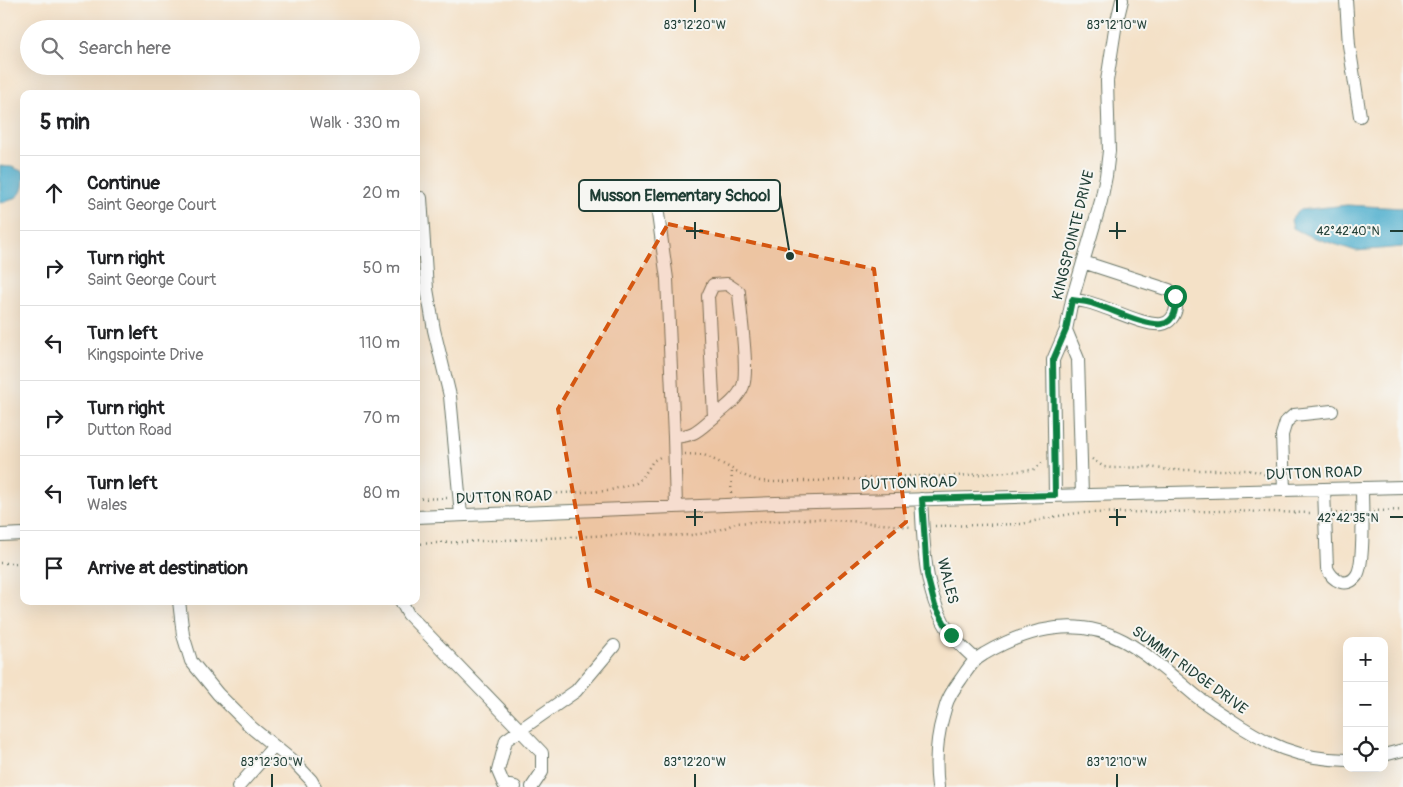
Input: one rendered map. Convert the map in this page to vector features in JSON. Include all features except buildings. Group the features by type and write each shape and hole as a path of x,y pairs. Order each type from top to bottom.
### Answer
{"street":[{"name":"KINGSPOINTE DRIVE","path":"1055,495 1053,360 1066,330 1072,300 1101,201 1106,176 1109,151 1107,81 1115,29 1122,0"},
{"path":"1346,0 1349,45 1360,116"},
{"path":"421,198 427,289 434,330 450,396 462,515"},
{"path":"658,214 666,280 676,507"},
{"path":"1072,300 1088,302 1146,322 1161,324 1168,322 1174,314 1175,296 1170,290 1083,262"},
{"path":"674,437 692,435 714,417 735,399 743,385 745,362 739,292 727,284 713,286 708,296 714,417"},
{"path":"1066,330 1078,359 1082,494"},
{"path":"1284,486 1282,435 1286,422 1294,415 1332,411"},
{"name":"DUTTON ROAD","path":"420,517 1284,486 1324,490 1403,487"},
{"path":"1324,490 1328,568 1331,577 1339,582 1350,581 1358,574 1363,539 1362,488"},
{"name":"WALES","path":"922,499 924,552 927,575 935,606 951,635 975,660"},
{"path":"0,535 20,534"},
{"path":"179,605 183,635 191,661 218,694 252,728 295,763 316,787"},
{"path":"404,605 408,614 542,753 542,772 532,787"},
{"name":"SUMMIT RIDGE DRIVE","path":"938,787 936,771 937,737 948,699 975,660 999,645 1021,635 1053,628 1077,627 1123,640 1156,663 1197,697 1257,738 1313,758 1343,760"},
{"path":"515,787 504,785 498,771 506,740 576,692 614,646"},
{"path":"238,787 274,746"},
{"path":"1388,754 1403,750"}],"path":[{"path":"420,499 607,492 636,483 643,477 653,461 660,456 674,455 704,455 732,470 760,481 957,476 1024,471 1035,469 1044,460 1055,460"},
{"path":"1080,459 1091,459 1104,467 1112,468 1149,467 1169,470 1254,471 1284,486"},
{"path":"731,489 732,470"},
{"path":"0,564 20,563"}],"highlighted area":[{"path":"668,224 874,269 906,522 744,659 590,588 558,409"}],"water":[{"path":"0,166 12,167 20,170 20,194 13,199 0,203"},
{"path":"1347,205 1403,208 1403,247 1356,251 1309,236 1293,228 1291,220 1299,210"}],"place":[{"name":"Musson Elementary School","path":"790,256"}],"route":[{"path":"951,635 935,606 927,575 922,499 1055,495 1053,360 1066,330 1072,300 1088,302 1146,322 1161,324 1168,322 1174,314 1175,296"}]}
